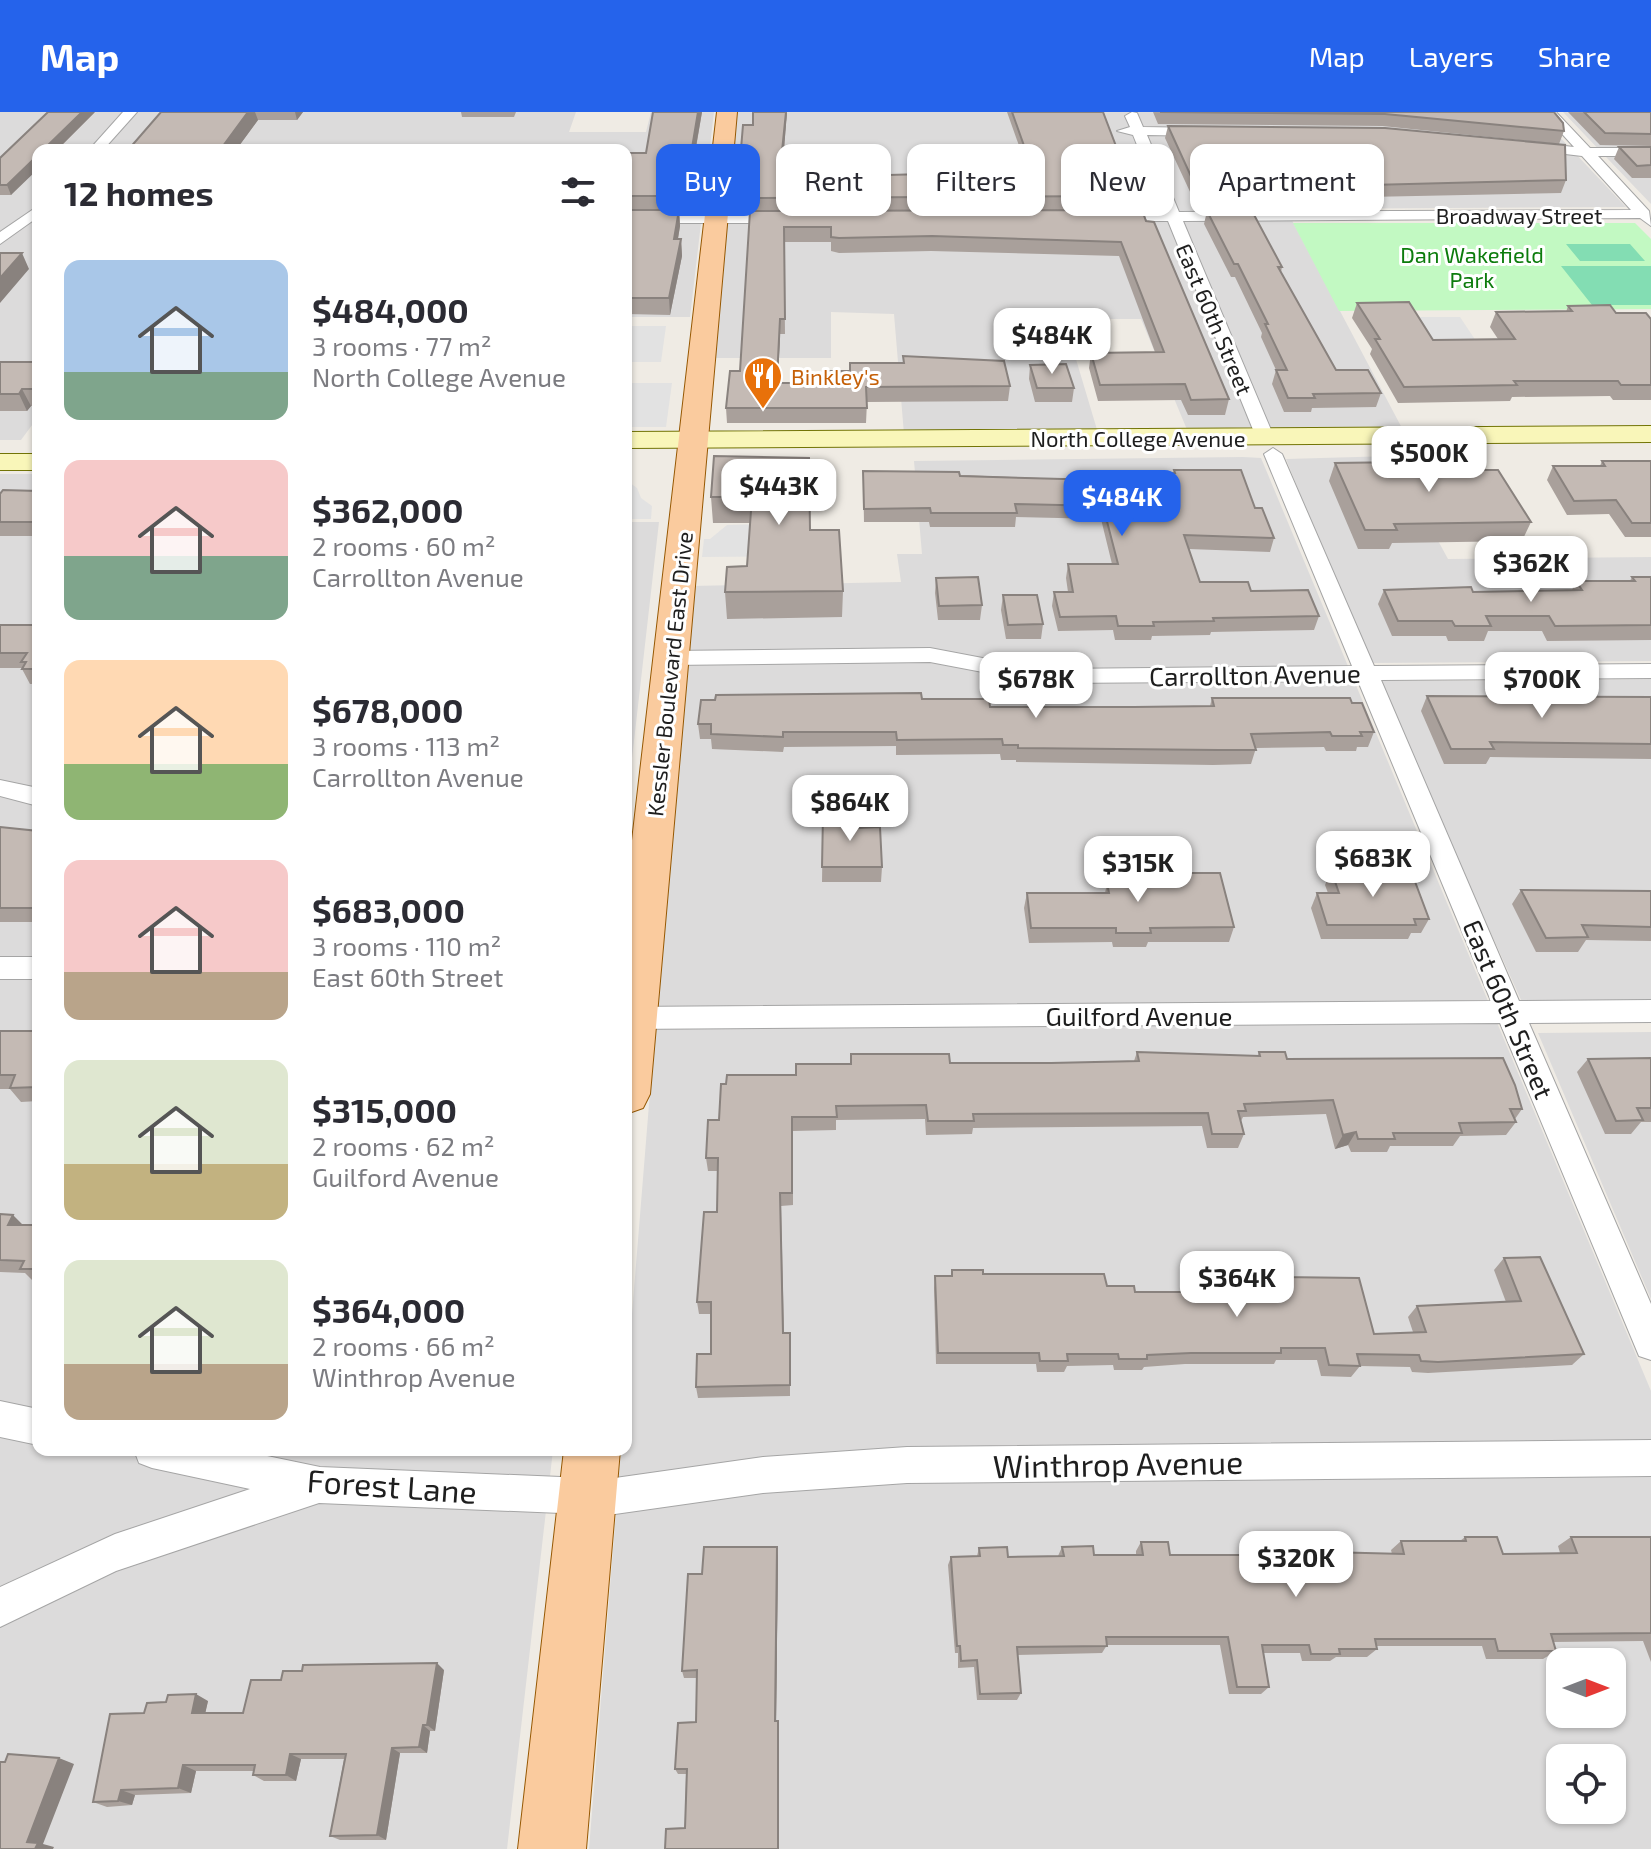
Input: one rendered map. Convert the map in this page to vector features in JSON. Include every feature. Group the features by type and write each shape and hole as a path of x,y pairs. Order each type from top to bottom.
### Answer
{"main road":[{"name":"Kessler Boulevard East Drive","path":"632,1000 694,450 727,112"},
{"name":"North College Avenue","path":"1269,446 1651,434"},
{"name":"North College Avenue","path":"632,441 694,450 1269,446 1651,452"},
{"path":"0,447 32,447"},
{"name":"North College Avenue","path":"632,461 694,450"},
{"path":"0,462 32,462"},
{"path":"552,1849 590,1473"}],"street":[{"path":"101,144 130,112"},
{"name":"East 60th Street","path":"1130,112 1131,132 1173,217 1651,1344"},
{"path":"1549,112 1647,218"},
{"path":"1131,132 1215,132"},
{"path":"1518,145 1587,153 1651,152"},
{"path":"11,214 32,214"},
{"path":"0,239 32,217"},
{"name":"Broadway Street","path":"1094,217 1647,218"},
{"path":"632,219 794,219"},
{"name":"Carrollton Avenue","path":"669,658 930,655 1041,676 1651,671"},
{"path":"0,788 32,796"},
{"path":"0,968 32,968"},
{"name":"Guilford Avenue","path":"632,1019 1651,1011"},
{"path":"0,1419 32,1426"},
{"name":"Forest Lane","path":"181,1456 320,1485 590,1473"},
{"name":"Winthrop Avenue","path":"590,1473 630,1495 763,1475 895,1465 1651,1458"},
{"path":"0,1608 144,1543 320,1485"}],"shaded area":[{"path":"0,112 576,112 569,132 646,132 651,112 714,112 710,144 656,144 656,216 702,216 690,317 632,317 632,144 32,144 32,425 21,440 0,440"},
{"path":"737,112 1536,112 1626,207 1384,208 1384,144 1190,144 1190,216 1290,216 1403,430 1188,432 1141,319 1064,319 1098,433 904,434 894,314 831,312 831,358 713,358 727,216 760,216 760,144 734,144"},
{"path":"1563,112 1651,112 1651,204"},
{"path":"1404,317 1460,317 1478,344 1421,344"},
{"path":"632,326 666,326 661,362 632,362"},
{"path":"632,383 672,383 666,427 632,427"},
{"path":"1392,456 1448,559 1651,557 1651,661 1367,663 1286,459"},
{"path":"1261,458 1651,1391 1651,1849 589,1849 621,1456 632,1456 632,1314 691,586 901,582 897,554 922,554 914,461"},
{"path":"0,474 32,474 32,1456 552,1456 507,1849 0,1849"},
{"path":"632,484 641,498 652,506 651,519 632,519"},
{"path":"632,522 659,522 632,758"},
{"path":"769,524 836,556 702,557 704,539 710,539 727,525"},
{"path":"1651,679 1651,1001 1522,1002 1377,681"},
{"path":"1651,1032 1651,1299 1538,1033"}],"green space":[{"name":"Dan Wakefield Park","path":"1293,223 1635,223 1651,239 1651,309 1339,311"},
{"path":"1566,244 1630,244 1645,261 1580,261"},
{"path":"1561,266 1651,266 1651,305 1592,305"}],"building":[{"path":"48,112 82,112 49,144 32,144 32,161 7,185 0,185 0,158"},
{"path":"161,112 248,112 224,144 133,144"},
{"path":"653,112 698,112 693,144 656,144 656,196 632,196 632,153 646,153"},
{"path":"753,112 786,112 783,144 776,144 776,198 760,198 760,144 741,144 743,125 753,125"},
{"path":"1012,112 1103,112 1115,144 1061,144 1061,196 1045,196 1045,144 1023,144"},
{"path":"1160,112 1554,112 1563,123 1564,131 1385,114"},
{"path":"1584,112 1651,112 1651,134 1605,133"},
{"path":"1168,126 1385,128 1565,145 1566,180 1384,185 1384,144 1190,144 1190,174"},
{"path":"1619,147 1651,147 1651,165 1637,166"},
{"path":"907,174 907,197 891,197 891,175"},
{"path":"632,210 656,210 656,216 678,216 674,239 681,239 669,298 632,298"},
{"path":"1045,210 1061,210 1061,216 1144,216 1146,221 1154,222 1229,399 1191,400 1185,384 1100,385 1091,353 1164,352 1121,242 932,236 839,238 831,237 831,227 784,227 785,319 780,319 777,379 780,383 828,383 828,371 850,371 850,363 904,363 903,356 1004,361 1010,386 866,387 867,408 726,408 730,371 740,371 750,216 760,216 760,211 776,211 776,216 891,216 891,211 907,211 907,216 1045,216"},
{"path":"1210,216 1255,216 1282,267 1278,267 1336,370 1368,370 1381,393 1313,394 1315,398 1288,398 1276,370 1287,370 1238,264 1234,264"},
{"path":"0,253 22,253 0,278"},
{"path":"1409,302 1433,340 1515,339 1496,312 1572,311 1568,306 1610,305 1616,313 1646,313 1651,319 1651,385 1621,385 1618,381 1514,381 1517,385 1404,387 1375,339 1380,339 1357,303"},
{"path":"0,362 32,362 32,389 22,389 19,394 0,394"},
{"path":"1066,364 1074,388 1037,388 1030,365"},
{"path":"714,456 809,458 810,530 839,530 843,591 725,592 727,567 747,566 752,497 711,497"},
{"path":"1479,461 1485,470 1498,470 1531,522 1394,524 1397,530 1365,530 1335,463"},
{"path":"1602,461 1651,461 1651,523 1632,523 1616,500 1574,501 1553,466 1605,466"},
{"path":"1174,470 1241,470 1255,508 1262,508 1274,538 1184,535 1200,582 1248,582 1251,591 1308,590 1319,616 1213,618 1214,621 1153,622 1154,626 1118,626 1116,616 1060,617 1054,592 1073,592 1068,564 1118,564 1103,506 1015,504 1017,513 931,513 930,508 864,509 863,471 1136,479 1134,474 1175,473"},
{"path":"3,490 32,491 32,522 0,522 0,494"},
{"path":"978,577 982,605 939,606 936,578"},
{"path":"1632,577 1651,577 1651,625 1555,626 1549,616 1486,616 1491,626 1455,626 1452,621 1398,621 1384,590 1471,587 1473,592 1582,590 1576,581 1635,581"},
{"path":"1003,595 1037,595 1043,624 1008,625"},
{"path":"0,625 32,625 32,669 22,669 26,662 21,662 27,653 0,653"},
{"path":"921,693 922,699 989,699 990,707 1214,706 1212,698 1350,698 1352,703 1362,703 1374,732 1360,732 1362,736 1332,736 1330,732 1251,734 1256,750 1018,748 1018,745 1003,745 1002,739 897,740 896,732 783,732 783,737 711,734 711,724 698,724 701,700 715,700 716,695"},
{"path":"1427,696 1651,697 1651,744 1490,742 1494,749 1451,749"},
{"path":"823,815 858,815 858,828 880,827 882,867 822,867"},
{"path":"0,827 32,830 32,908 0,908"},
{"path":"1119,868 1157,868 1158,873 1220,873 1234,927 1150,928 1151,933 1116,933 1116,928 1031,928 1027,893 1109,893 1107,883 1122,883"},
{"path":"1331,870 1407,872 1410,879 1414,879 1429,919 1414,919 1416,925 1327,925 1317,893 1339,893"},
{"path":"1521,890 1651,891 1651,927 1582,925 1588,937 1546,938"},
{"path":"0,1031 32,1031 32,1087 10,1088 15,1075 0,1075"},
{"path":"1137,1052 1260,1056 1259,1052 1285,1052 1287,1059 1503,1058 1522,1109 1510,1109 1516,1122 1459,1123 1462,1133 1393,1133 1395,1139 1358,1139 1356,1132 1343,1135 1333,1100 1244,1104 1246,1111 1238,1111 1244,1134 1212,1134 1208,1113 973,1114 974,1121 928,1121 926,1105 836,1106 837,1117 792,1117 792,1193 780,1193 783,1333 790,1333 790,1385 696,1387 697,1354 711,1354 711,1302 697,1302 704,1212 717,1212 718,1158 706,1158 708,1120 719,1120 721,1084 726,1084 727,1075 796,1075 796,1064 851,1064 851,1054 949,1054 950,1063 1051,1063 1139,1061"},
{"path":"1651,1058 1651,1108 1637,1108 1643,1120 1616,1121 1588,1059"},
{"path":"0,1214 13,1215 8,1225 32,1225 32,1269 20,1269 24,1261 0,1260"},
{"path":"1540,1257 1584,1354 1438,1362 1421,1361 1419,1355 1357,1354 1360,1366 1329,1365 1325,1348 1281,1348 1281,1353 1147,1355 1147,1359 1119,1359 1118,1354 1067,1354 1068,1361 1040,1361 1039,1353 938,1353 935,1276 952,1276 952,1270 983,1270 983,1274 1104,1274 1107,1286 1134,1286 1135,1292 1229,1292 1225,1269 1249,1269 1250,1274 1281,1274 1281,1277 1359,1278 1374,1334 1426,1332 1417,1306 1521,1301 1504,1258"},
{"path":"1465,1537 1497,1537 1503,1554 1577,1553 1571,1537 1651,1537 1651,1633 1551,1634 1555,1648 1546,1648 1546,1651 1498,1651 1495,1639 1375,1639 1377,1649 1339,1649 1340,1654 1311,1654 1309,1645 1262,1645 1269,1687 1237,1687 1228,1637 1106,1637 1107,1646 1017,1647 1021,1693 980,1694 977,1660 961,1661 960,1646 957,1646 951,1557 980,1556 979,1548 1007,1547 1008,1557 1064,1556 1062,1547 1093,1546 1094,1555 1143,1555 1141,1542 1168,1542 1170,1555 1291,1555 1287,1540 1324,1540 1327,1552 1404,1554 1401,1541 1466,1541"},
{"path":"704,1547 777,1547 775,1721 778,1721 778,1849 665,1849 666,1829 685,1828 687,1769 675,1769 678,1723 696,1722 697,1670 682,1671 688,1574 702,1574"},
{"path":"437,1663 427,1725 423,1725 419,1747 392,1748 377,1835 330,1836 346,1754 290,1754 286,1775 253,1775 255,1765 183,1765 178,1788 121,1790 118,1801 93,1802 110,1714 144,1713 147,1703 166,1702 168,1695 196,1694 192,1713 243,1713 251,1680 281,1680 283,1671 302,1671 303,1665"},
{"path":"8,1754 59,1758 27,1842 38,1843 35,1849 0,1849 0,1762 5,1762"}],"place":[{"name":"Binkley's","path":"763,410"}]}
